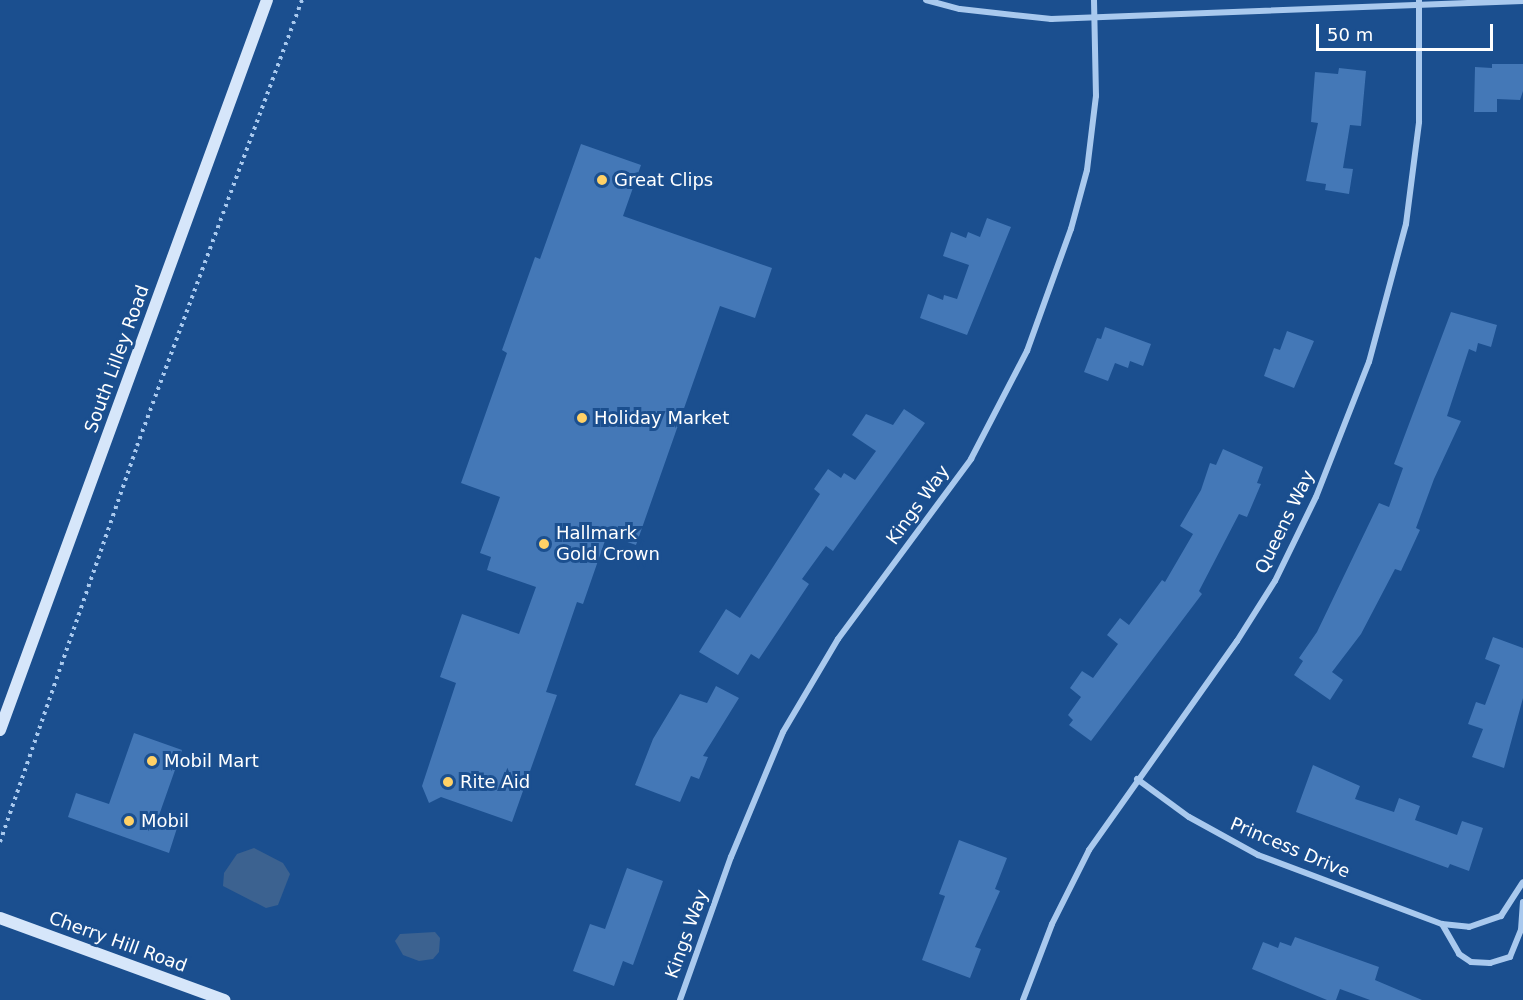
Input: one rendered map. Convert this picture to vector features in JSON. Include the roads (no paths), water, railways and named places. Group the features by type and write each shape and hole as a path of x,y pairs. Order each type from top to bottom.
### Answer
{"street":[{"name":"South Lilley Road","path":"0,730 267,0"},
{"path":"927,0 1011,16 1095,19 1419,2 1523,1"},
{"name":"Kings Way","path":"680,1000 755,794 789,722 838,639 971,459 1027,351 1071,229 1087,170 1096,96 1094,0"},
{"name":"Queens Way","path":"1023,1000 1069,886 1137,779 1237,641 1275,580 1316,497 1369,362 1396,271 1413,177 1419,122 1419,2"},
{"name":"Princess Drive","path":"1137,779 1189,817 1258,855 1442,924 1469,927 1501,915 1523,882"},
{"path":"1442,924 1459,954 1471,962 1490,963 1510,957 1521,930 1523,902"},
{"name":"Cherry Hill Road","path":"0,918 224,1000"}],"water":[{"path":"254,848 283,863 290,874 278,905 266,908 223,886 224,873 237,854"},
{"path":"435,932 440,938 439,952 433,959 419,961 403,955 395,941 400,934"}],"place":[{"name":"Great Clips","path":"602,180"},
{"name":"Holiday Market","path":"582,418"},
{"name":"Hallmark Gold Crown","path":"544,544"},
{"name":"Mobil Mart","path":"152,761"},
{"name":"Rite Aid","path":"448,782"},
{"name":"Mobil","path":"129,821"}]}
